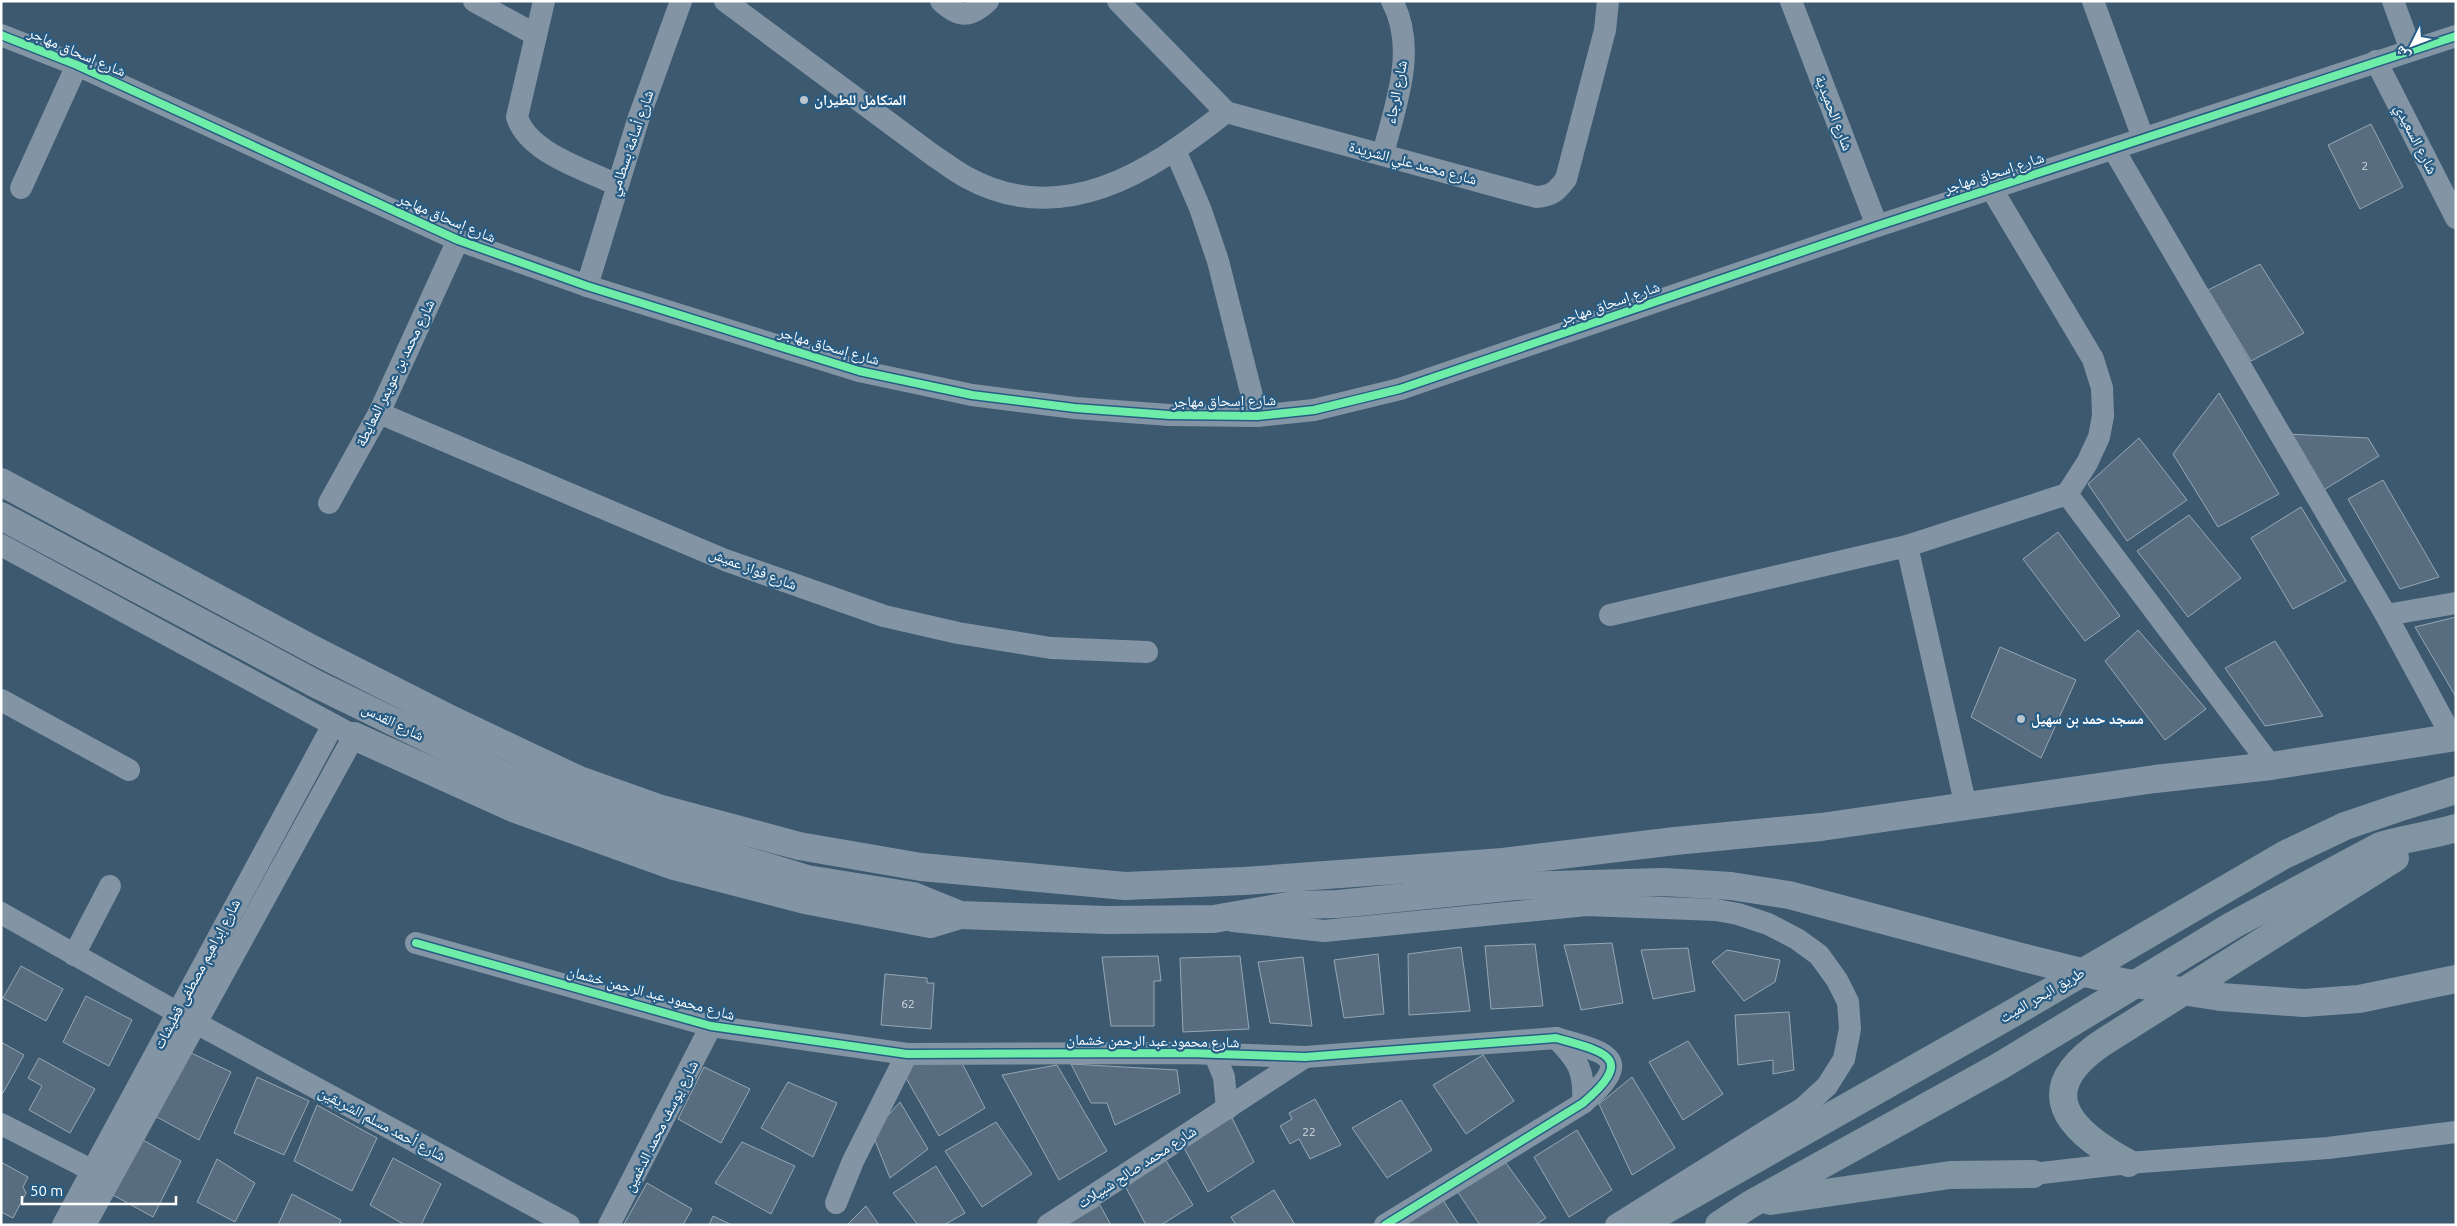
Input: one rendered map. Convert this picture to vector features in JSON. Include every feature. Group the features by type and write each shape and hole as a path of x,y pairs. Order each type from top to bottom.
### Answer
{"highway":[{"name":"شارع القدس","path":"1,482 314,650 452,720 579,780 658,808 799,846 921,867 1125,886 1244,881 1503,862 1675,841 1821,827 2155,779 2271,766 2454,737"},
{"name":"شارع القدس","path":"1,516 316,684 501,774 572,805 631,826 807,879 913,896 960,915"},
{"path":"344,730 513,808 674,866 805,900 930,924 960,915 1108,920 1214,919 1294,905 1338,904 1516,886 1664,882 1731,886 1789,895 2122,982 2221,997 2304,1003 2359,999 2456,980"}],"main road":[{"name":"طريق البحر الميت","path":"1639,1225 2284,855 2345,826 2394,808 2456,790"},
{"path":"1719,1225 1751,1204 2000,1066 2233,925 2380,846 2404,838 2444,832"},
{"path":"2128,1163 2089,1140 2067,1115 2064,1099 2066,1081 2087,1053 2305,912 2444,832"},
{"path":"2000,1066 2013,1012"},
{"path":"1751,1204 1950,1175 2033,1174"}],"street":[{"path":"474,1 536,35"},
{"path":"544,1 517,117 520,127 540,148 617,185"},
{"name":"شارع أسامة بسطامي","path":"587,286 617,185 681,1"},
{"path":"725,1 934,156 967,178 1006,192 1043,198 1080,195 1128,177 1175,150 1226,112 1118,1"},
{"path":"941,1 960,14 979,10 988,1"},
{"name":"شارع الرجاء","path":"1383,154 1404,60 1402,32 1392,1"},
{"name":"شارع محمد علي الشريدة","path":"1226,112 1536,197 1548,196 1554,193 1566,178 1605,30 1608,1"},
{"name":"شارع الحميدية","path":"1791,1 1877,226"},
{"path":"2092,1 2143,138"},
{"path":"2393,1 2411,50"},
{"name":"شارع إسحاق مهاجر","path":"1,35 76,65 458,240 587,286 859,371 972,395 1075,408 1169,416 1257,416 1314,410 1400,389 1877,226 2114,150 2143,138 2456,36"},
{"name":"شارع السعيدي","path":"2376,61 2456,218"},
{"path":"21,188 76,65"},
{"path":"1175,150 1200,208 1218,261 1257,416"},
{"path":"2114,150 2386,615 2454,737"},
{"path":"1610,615 1907,546 2067,494 2087,463 2099,437 2104,416 2102,388 2093,359 1991,188"},
{"name":"شارع محمد بن عويمر المعايطة","path":"329,503 379,413 458,240"},
{"name":"شارع فواز عميش","path":"379,413 725,560 884,616 958,634 1050,648 1147,652"},
{"path":"2067,494 2271,766"},
{"path":"1,545 344,730"},
{"path":"1907,546 1966,807"},
{"path":"2386,615 2456,604"},
{"path":"1,700 129,770"},
{"name":"شارع إبراهيم مصطفى قطيشات","path":"63,1225 92,1170 186,1018 344,730"},
{"path":"74,955 110,886"},
{"path":"1214,919 1324,931 1587,905 1716,910 1738,914 1768,924 1797,939 1819,956 1837,980 1848,1002 1850,1029 1844,1059 1827,1086 1803,1108 1616,1225"},
{"name":"شارع أحمد مسلم الشريقين","path":"1,913 186,1018 569,1225"},
{"name":"شارع محمود عبد الرحمن خشمان","path":"416,943 711,1026 907,1054 1305,1057 1556,1038 1602,1053 1611,1064 1612,1071 1603,1085 1583,1103 1385,1225"},
{"name":"شارع إبراهيم مصطفى قطيشات","path":"85,1225 111,1181 186,1018"},
{"name":"شارع يوسف محمد الدغمين","path":"609,1225 711,1026"},
{"path":"1556,1038 1572,1054 1581,1069 1584,1085 1583,1103"},
{"path":"836,1203 853,1161 907,1054"},
{"path":"1215,1055 1224,1078 1227,1109"},
{"name":"شارع محمد صالح شبيلات","path":"1048,1225 1305,1057"},
{"path":"1,1124 111,1181"},
{"path":"2033,1174 2128,1163 2328,1148 2456,1132"}],"building":[{"path":"2371,124 2403,187 2360,209 2328,145"},
{"path":"2260,264 2304,333 2251,361 2208,290"},
{"path":"2219,393 2279,494 2218,527 2173,454"},
{"path":"2287,434 2368,438 2379,456 2322,491"},
{"path":"2139,438 2187,500 2127,541 2088,484"},
{"path":"2383,480 2439,577 2400,589 2348,499"},
{"path":"2301,507 2346,581 2293,609 2251,538"},
{"path":"2189,515 2241,578 2188,617 2137,551"},
{"path":"2058,532 2120,616 2085,641 2023,559"},
{"path":"2456,617 2456,697 2415,627"},
{"path":"2138,630 2206,709 2165,740 2105,661"},
{"path":"2275,641 2323,716 2265,726 2225,668"},
{"path":"2000,647 2076,680 2041,758 1971,717"},
{"path":"1612,943 1623,1003 1581,1010 1564,945"},
{"path":"1535,944 1543,1006 1491,1009 1485,946"},
{"path":"1461,947 1470,1011 1409,1015 1408,954"},
{"path":"1688,948 1695,991 1653,999 1641,950"},
{"path":"1727,950 1780,960 1775,982 1744,1001 1712,962"},
{"path":"1378,954 1384,1014 1344,1018 1334,960"},
{"path":"1158,956 1161,981 1154,981 1154,1026 1111,1026 1102,957"},
{"path":"1240,956 1249,1029 1183,1032 1180,958"},
{"path":"1303,957 1312,1026 1270,1023 1258,962"},
{"path":"21,966 63,989 46,1021 3,998"},
{"path":"885,974 927,978 927,983 934,983 931,1029 881,1025"},
{"path":"86,996 132,1020 109,1066 63,1042"},
{"path":"1789,1012 1794,1070 1773,1074 1773,1060 1738,1065 1735,1015"},
{"path":"1688,1041 1723,1094 1683,1120 1649,1062"},
{"path":"1,1042 24,1055 3,1093 1,1093"},
{"path":"187,1051 231,1072 199,1140 155,1116"},
{"path":"1483,1055 1514,1101 1466,1134 1433,1085"},
{"path":"39,1058 95,1089 70,1133 29,1110 42,1086 28,1078"},
{"path":"923,1059 961,1061 985,1108 939,1136 902,1071"},
{"path":"1071,1064 1177,1070 1180,1093 1115,1125 1107,1103 1091,1103"},
{"path":"1057,1065 1107,1151 1059,1180 1002,1075"},
{"path":"704,1067 750,1089 721,1143 678,1119"},
{"path":"257,1077 309,1101 284,1155 234,1133"},
{"path":"1632,1077 1675,1148 1632,1175 1599,1104"},
{"path":"788,1082 837,1103 813,1157 761,1128"},
{"path":"1315,1099 1341,1145 1310,1159 1299,1139 1290,1144 1280,1126 1292,1119 1289,1113"},
{"path":"1401,1100 1432,1150 1387,1178 1352,1128"},
{"path":"900,1102 928,1149 890,1178 872,1133"},
{"path":"317,1105 377,1138 352,1191 294,1161"},
{"path":"1231,1116 1254,1162 1208,1192 1183,1146"},
{"path":"996,1122 1032,1174 982,1207 945,1151"},
{"path":"1577,1130 1612,1190 1569,1217 1534,1157"},
{"path":"141,1139 181,1161 153,1217 113,1195"},
{"path":"742,1142 795,1166 771,1214 715,1183"},
{"path":"393,1158 441,1184 421,1225 405,1225 370,1205"},
{"path":"217,1159 255,1183 235,1222 197,1202"},
{"path":"1165,1159 1193,1205 1161,1225 1146,1225 1124,1184"},
{"path":"1503,1159 1546,1218 1535,1225 1480,1225 1455,1188"},
{"path":"1,1162 28,1177 23,1187 26,1193 13,1218 1,1212"},
{"path":"936,1166 965,1213 944,1225 918,1225 893,1193"},
{"path":"647,1183 692,1209 683,1225 624,1224"},
{"path":"1274,1190 1295,1225 1236,1225 1231,1217"},
{"path":"292,1194 341,1220 339,1225 278,1225"},
{"path":"1443,1200 1459,1225 1404,1225"},
{"path":"1100,1205 1111,1225 1066,1225"},
{"path":"866,1206 879,1225 847,1225"},
{"path":"713,1216 732,1225 709,1225"}],"cycle path":[{"path":"1,35 77,65 458,240 587,286 859,371 972,395 1075,408 1169,415 1257,416 1314,410 1400,389 1877,226 2456,36"},
{"path":"416,943 711,1026 907,1054 1188,1053 1305,1057 1556,1038 1588,1048 1608,1058 1611,1066 1608,1075 1599,1088 1583,1103 1385,1225"}],"place":[{"name":"المتكامل للطيران","path":"804,100"},
{"name":"مسجد حمد بن سهيل","path":"2021,719"}]}
